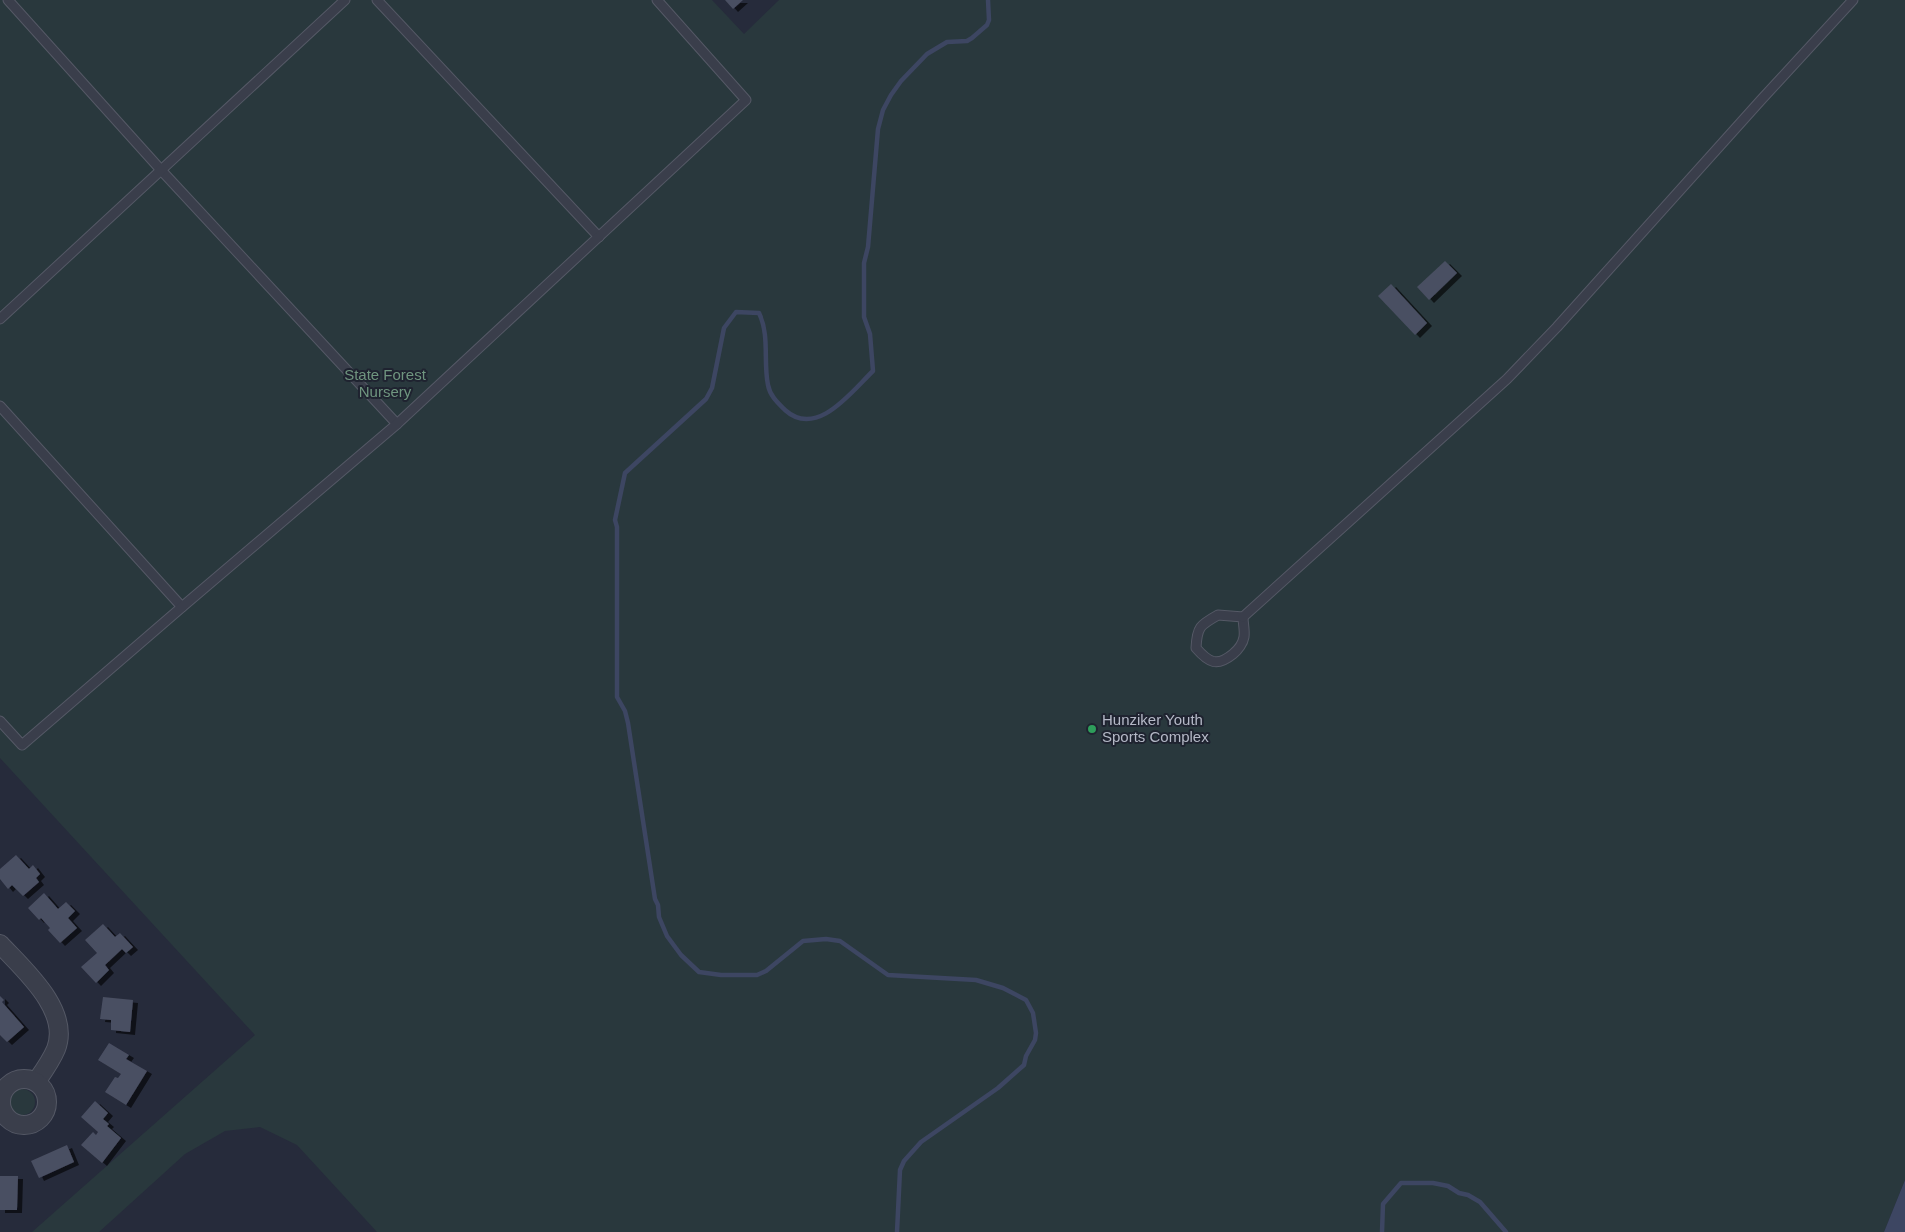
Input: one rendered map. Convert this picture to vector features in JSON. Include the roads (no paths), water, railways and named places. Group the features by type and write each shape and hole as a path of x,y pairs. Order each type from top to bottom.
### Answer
{"street":[{"path":"0,944 40,988 51,1004 58,1021 57,1047 36,1082"}],"lane":[{"path":"8,0 160,170 397,424"},
{"path":"0,319 345,0"},
{"path":"377,0 599,237"},
{"path":"0,720 22,745 182,606 397,424 746,100 657,0"},
{"path":"1243,617 1244,639 1237,650 1224,661 1214,662 1204,658 1196,648 1197,635 1201,624 1218,615 1243,617 1507,379 1557,327 1853,0"},
{"path":"0,406 182,606"}],"water":[{"path":"1905,1180 1905,1232 1884,1232"}],"waterway":[{"path":"897,1232 900,1170 904,1161 921,1142 998,1088 1024,1065 1026,1056 1035,1040 1036,1033 1033,1013 1026,1000 1003,988 976,980 888,975 840,941 826,939 803,941 766,971 757,975 721,975 699,972 681,955 667,936 659,917 628,723 625,711 617,697 617,527 615,520 625,473 706,399 712,388 724,328 736,312 759,313 764,331 769,389 780,405 797,417 809,419 821,416 833,409 873,371 870,334 864,317 864,263 868,247 878,129 883,110 901,81 927,54 947,42 967,41 987,25 989,20 988,0"},
{"path":"1382,1232 1383,1204 1401,1183 1433,1183 1448,1186 1459,1193 1468,1195 1480,1202 1506,1232"}],"place":[{"name":"Hunziker Youth Sports Complex","path":"1092,729"}],"park label":[{"name":"State Forest Nursery","path":"385,384"}]}
